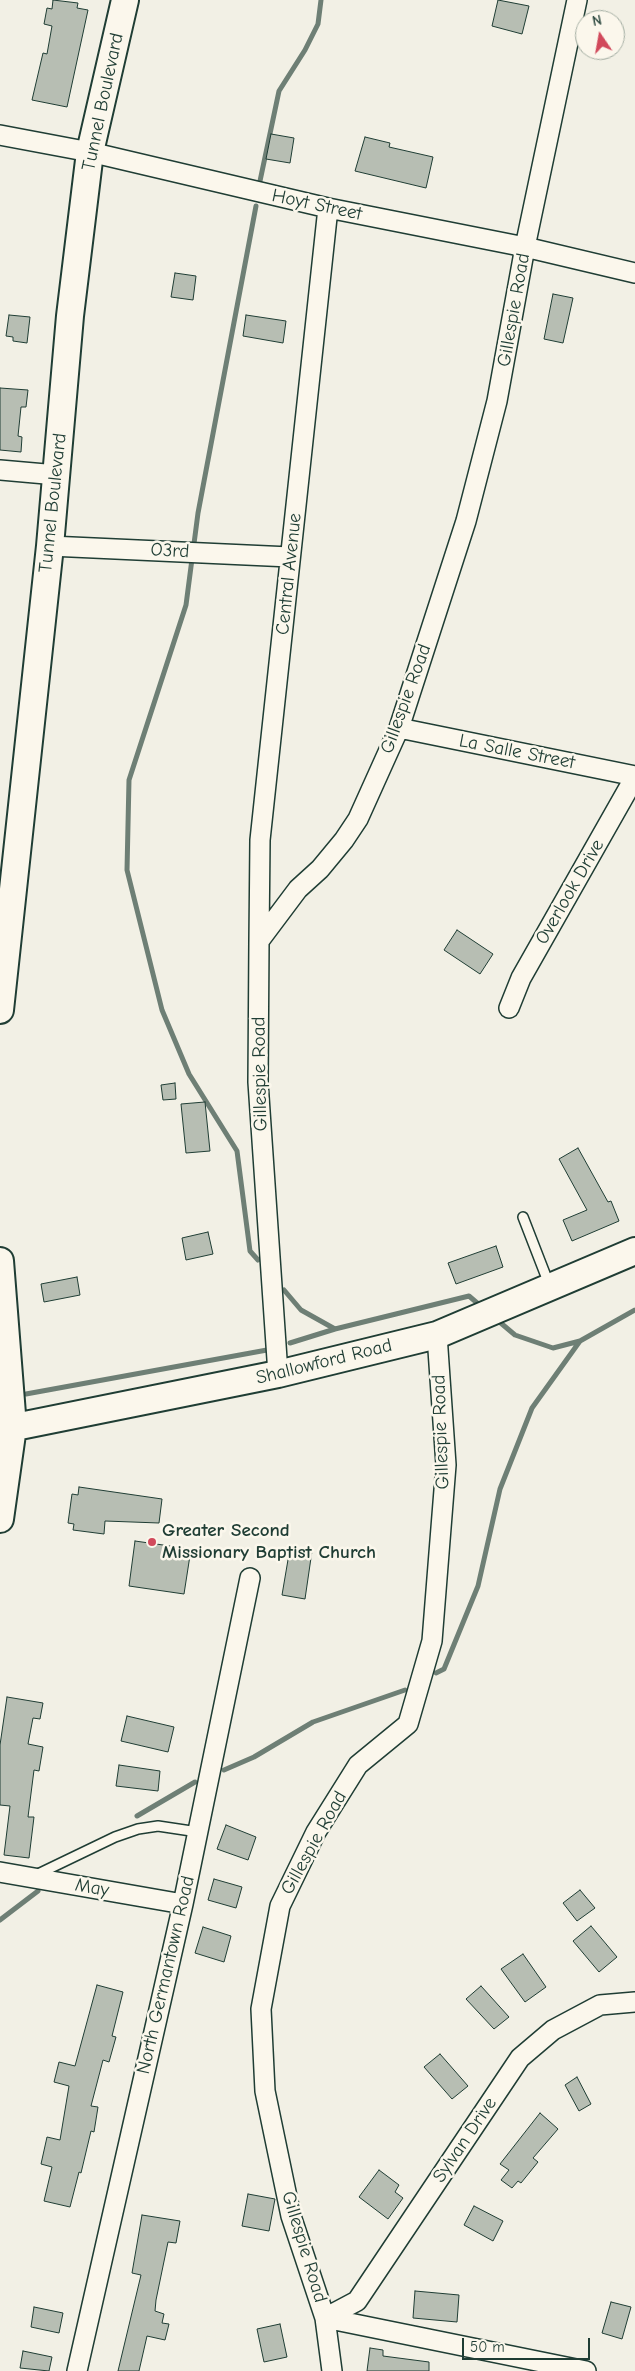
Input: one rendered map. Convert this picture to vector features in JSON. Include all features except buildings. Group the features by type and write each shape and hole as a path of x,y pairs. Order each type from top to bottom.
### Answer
{"main road":[{"name":"Tunnel Boulevard","path":"0,1010 50,546 70,316 90,152 125,0"},
{"name":"Shallowford Road","path":"6,1429 278,1374 437,1335 635,1251"},
{"path":"0,1261 6,1429 0,1519"}],"street":[{"name":"Gillespie Road","path":"278,1374 258,1082 259,941 298,889 320,869 344,840 358,819 400,728 466,521 497,401 525,247 577,0"},
{"name":"Hoyt Street","path":"0,134 90,152 328,208 525,247 635,273"},
{"name":"Central Avenue","path":"259,941 260,840 328,208"},
{"path":"0,470 57,475"},
{"name":"O3rd","path":"50,546 290,557"},
{"name":"La Salle Street","path":"400,728 635,776"},
{"name":"Overlook Drive","path":"509,1008 521,978 635,776"},
{"name":"Gillespie Road","path":"332,2371 325,2318 291,2216 265,2090 261,2009 280,1906 316,1832 358,1765 408,1724 432,1641 446,1465 437,1335"},
{"name":"North Germantown Road","path":"77,2371 183,1904 250,1578"},
{"name":"May","path":"0,1872 183,1904"},
{"name":"Sylvan Drive","path":"325,2318 357,2301 520,2058 553,2030 600,2005 635,2002"},
{"path":"325,2318 586,2371"}],"lane":[{"path":"523,1217 550,1288"},
{"path":"31,1877 115,1837 138,1829 158,1826 198,1832"}],"waterway":[{"path":"260,181 279,91 305,50 318,24 321,0"},
{"path":"256,206 198,513 186,605 129,780 127,870 162,1010 189,1074 237,1151 250,1251 258,1260"},
{"path":"284,1290 301,1310 335,1329"},
{"path":"290,1343 335,1329 469,1296 483,1308"},
{"path":"496,1319 515,1335 553,1348 580,1341 635,1310"},
{"path":"436,1673 444,1669 478,1586 500,1489 532,1408 580,1341"},
{"path":"26,1394 267,1350"},
{"path":"224,1770 254,1757 313,1722 405,1690"},
{"path":"137,1816 195,1782"},
{"path":"0,1920 38,1891"}],"place":[{"name":"Greater Second Missionary Baptist Church","path":"152,1542"}]}
